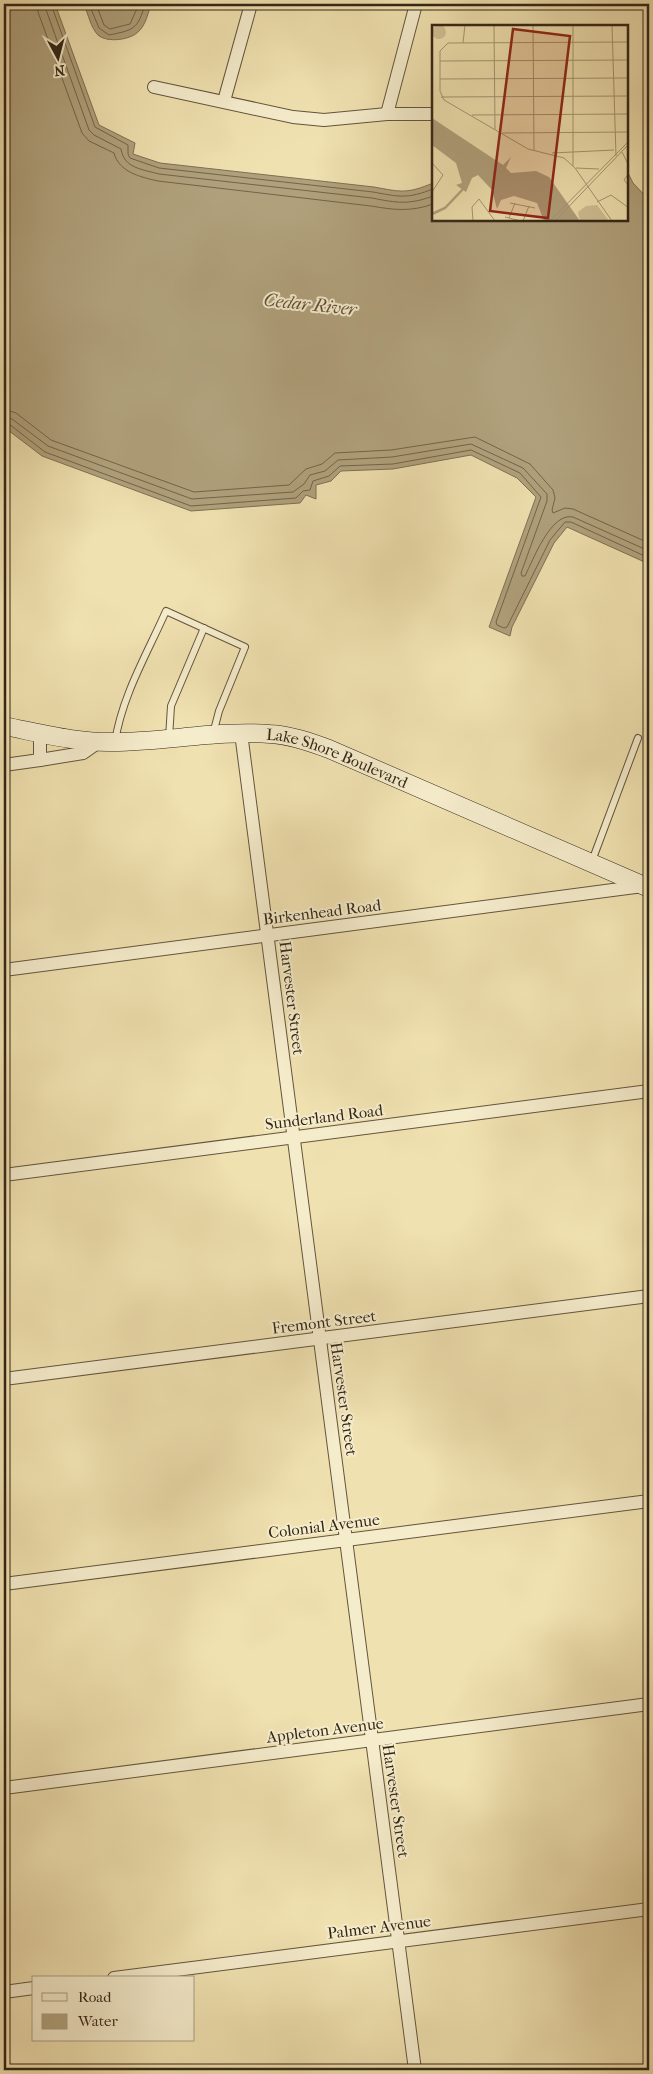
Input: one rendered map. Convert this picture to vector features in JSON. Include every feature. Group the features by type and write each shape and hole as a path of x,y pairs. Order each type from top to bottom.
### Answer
{"street":[{"path":"224,101 251,4"},
{"path":"387,114 416,4"},
{"path":"154,88 224,101 293,117 324,120 387,114 432,114"},
{"name":"Lake Shore Boulevard","path":"4,726 76,740 107,742 242,733 271,734 313,744 647,887"},
{"path":"40,733 40,760"},
{"name":"Harvester Street","path":"242,733 415,2070"},
{"path":"4,765 83,753 107,742"},
{"name":"Birkenhead Road","path":"4,970 647,887"},
{"name":"Sunderland Road","path":"4,1175 649,1092"},
{"name":"Fremont Street","path":"4,1380 649,1296"},
{"name":"Colonial Avenue","path":"4,1584 649,1501"},
{"name":"Appleton Avenue","path":"4,1788 649,1704"},
{"name":"Palmer Avenue","path":"129,1976 649,1909"},
{"path":"4,1992 32,1988"}],"lane":[{"path":"107,742 118,722 125,700 166,611 245,646 219,711 213,735"},
{"path":"170,738 171,706 204,628"},
{"path":"591,863 638,738"}],"water":[{"name":"Cedar River","path":"4,4 55,4 99,125 135,143 133,154 160,163 398,191 417,189 432,183 432,221 628,221 628,173 633,183 649,200 649,564 567,527 554,543 512,627 510,636 489,627 536,497 517,478 471,455 393,469 341,471 331,481 316,485 316,499 306,495 300,503 191,511 42,456 4,427"},
{"path":"84,4 151,4 145,22 138,32 130,37 113,40 98,35"}]}
